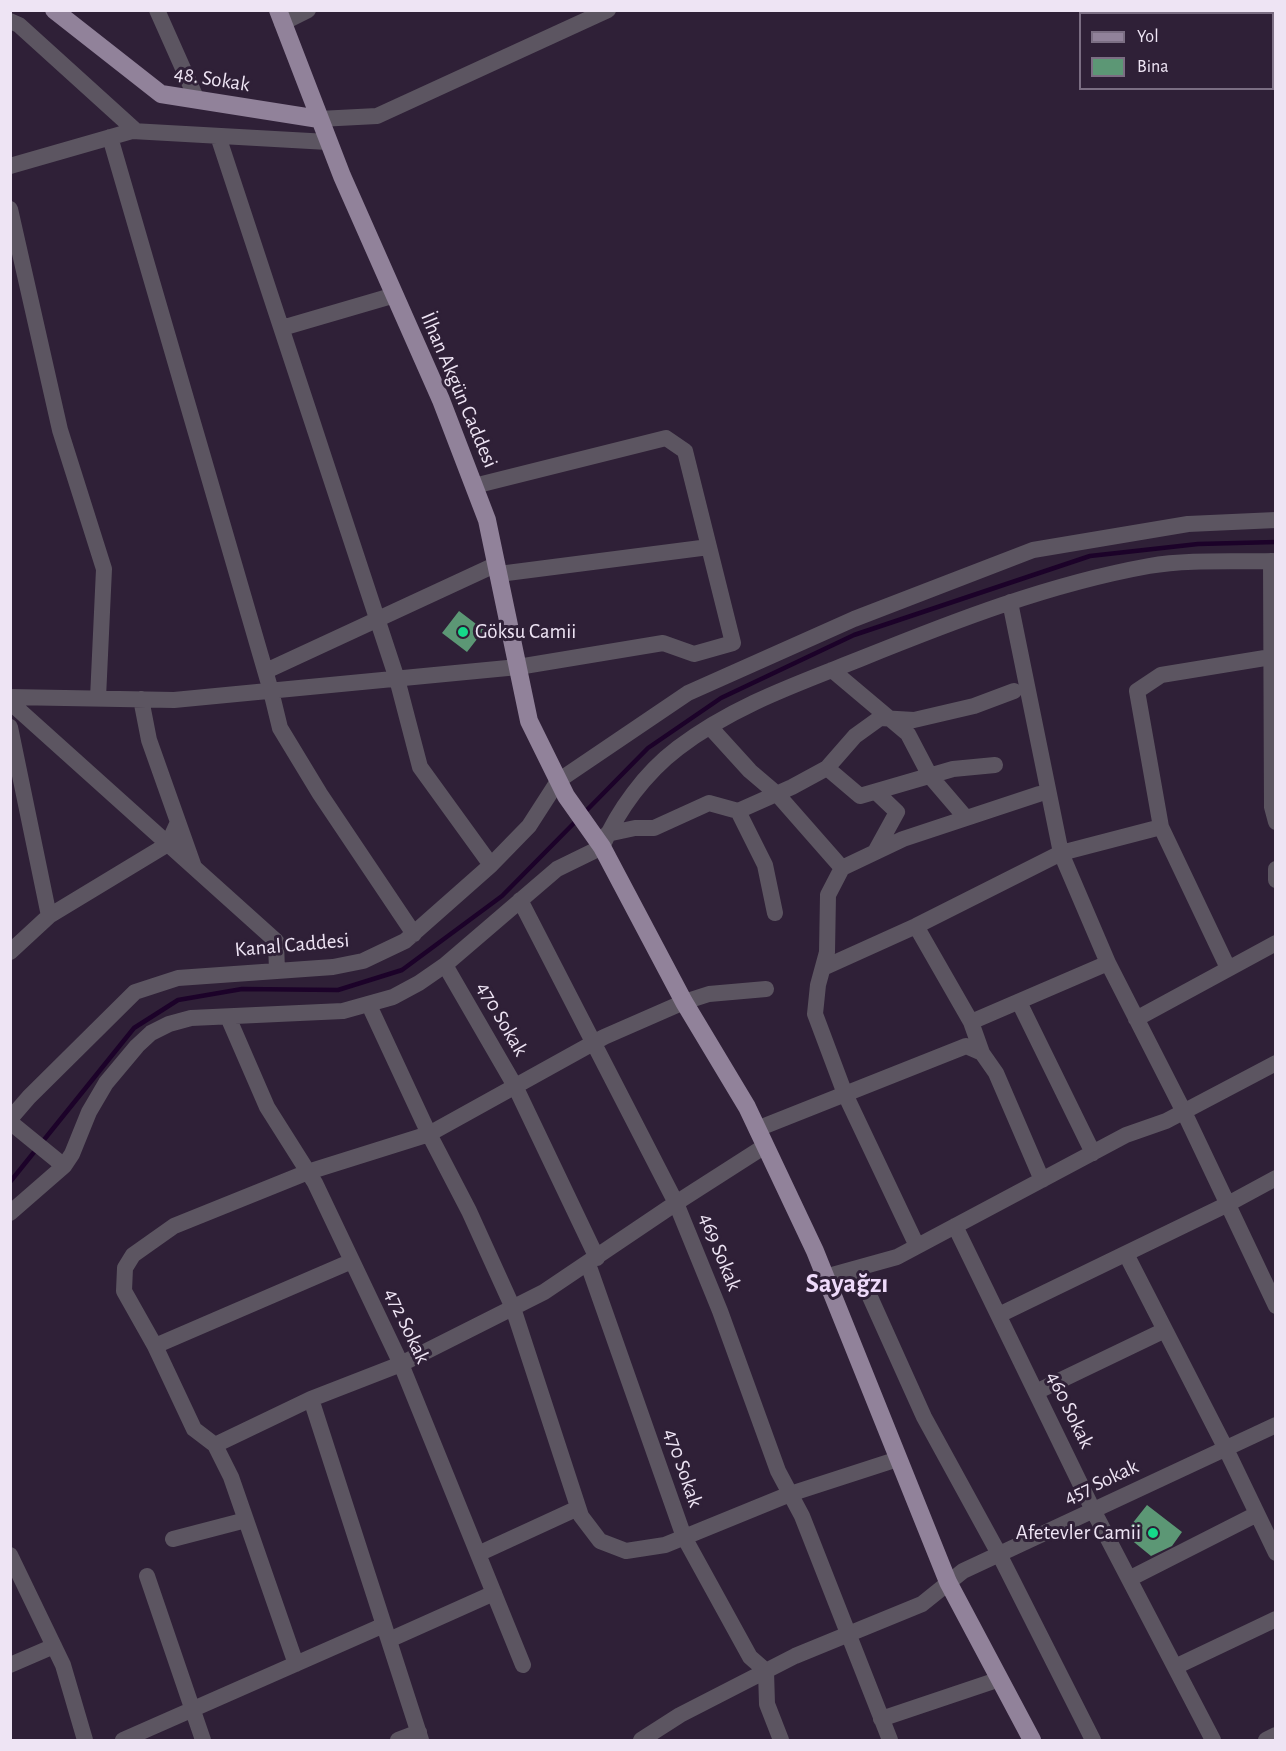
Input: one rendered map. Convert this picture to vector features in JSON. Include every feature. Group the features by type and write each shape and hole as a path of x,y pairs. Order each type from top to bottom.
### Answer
{"main road":[{"name":"48. Sokak","path":"54,10 161,94 319,119"},
{"name":"İlhan Akgün Caddesi","path":"280,16 328,142 441,400 487,520 529,721 562,789 601,839 684,1002 757,1129 825,1277 948,1582 1032,1740"}],"street":[{"path":"157,10 197,100"},
{"path":"280,16 308,10"},
{"path":"319,119 377,116 608,10"},
{"path":"10,21 19,25 136,131"},
{"path":"11,166 136,131 328,142"},
{"path":"218,136 397,679 420,767 491,865"},
{"path":"110,137 272,691 280,728 320,794 414,934"},
{"path":"10,209 60,430 104,569 98,698"},
{"path":"282,328 395,295"},
{"path":"10,697 174,700 518,667 663,643 694,654 733,643 685,451 666,438 474,486"},
{"path":"562,789 688,693 854,619 1033,550 1188,524 1275,520"},
{"path":"266,671 377,619 498,569 709,547"},
{"path":"601,839 647,777 677,748 748,703 1010,602 1098,576 1152,566 1273,561 1272,807 1275,822"},
{"path":"1010,602 1061,853 1108,963 1184,1113 1275,1306"},
{"path":"1228,968 1161,827 1137,691 1161,675 1271,657"},
{"path":"832,670 908,734 930,776 966,818"},
{"path":"10,1213 58,1160 106,1083 151,1033 169,1024 191,1018 308,1014 369,1005 419,983 445,965 556,869 601,839 635,828 654,828 709,803 738,811 827,768 855,736 880,718 914,720 974,706 1014,691"},
{"path":"141,699 149,740 195,868"},
{"path":"10,702 276,942 277,971"},
{"path":"10,727 49,916"},
{"path":"710,727 750,771 777,794 842,868"},
{"path":"827,768 861,796 953,769 995,765"},
{"name":"Kanal Caddesi","path":"14,1124 29,1097 135,992 178,978 277,971 363,961 386,952 414,934 491,865 562,789"},
{"path":"875,852 897,812 876,792"},
{"path":"917,1246 845,1094 815,1014 827,952 828,895 842,868 875,852 903,839 1039,794"},
{"path":"738,811 765,865 775,913"},
{"path":"10,952 49,916 168,844 178,822"},
{"path":"823,968 916,926 1061,853 1161,827"},
{"path":"1275,869 1275,880"},
{"name":"469 Sokak","path":"520,900 676,1203 720,1311 778,1471 802,1516 890,1740"},
{"path":"916,926 971,1022 982,1053 996,1073 1042,1180"},
{"path":"1136,1019 1275,943"},
{"path":"971,1022 1108,963"},
{"name":"470 Sokak","path":"445,965 515,1086 592,1261 684,1537 750,1657 766,1671"},
{"path":"296,1664 231,1477 215,1445 194,1429 155,1346 124,1291 125,1268 133,1255 174,1226 308,1172 429,1134 595,1042 684,1002 709,994 766,989"},
{"path":"1019,1002 1093,1153"},
{"path":"369,1005 429,1134 469,1211 513,1308 578,1508 581,1516 600,1541 626,1551 665,1545 790,1494 898,1459"},
{"name":"472 Sokak","path":"228,1017 267,1107 308,1172 401,1364 523,1665"},
{"path":"757,1129 966,1046 982,1053"},
{"path":"825,1277 897,1257 1126,1135 1184,1113 1275,1063"},
{"path":"14,1124 58,1160"},
{"path":"215,1445 311,1399 401,1364 544,1292 765,1146"},
{"path":"999,1315 1228,1204 1275,1178"},
{"name":"460 Sokak","path":"955,1226 1093,1510 1213,1740"},
{"path":"1126,1254 1226,1449 1275,1553"},
{"path":"155,1346 352,1261"},
{"path":"857,1268 924,1417 999,1554 1092,1740"},
{"path":"1036,1392 1165,1330"},
{"path":"311,1399 420,1736 398,1740"},
{"name":"457 Sokak","path":"641,1740 680,1715 766,1671 922,1604 963,1571 1275,1425"},
{"path":"478,1554 578,1508"},
{"path":"1129,1579 1257,1514"},
{"path":"173,1539 246,1520"},
{"path":"10,1555 63,1665 85,1740"},
{"path":"147,1576 191,1711 203,1740"},
{"path":"123,1740 296,1664 494,1593"},
{"path":"1175,1667 1275,1619"},
{"path":"10,1665 54,1646"},
{"path":"766,1671 767,1704 781,1740"},
{"path":"881,1719 1000,1679"},
{"path":"1266,1740 1275,1736"}],"building":[{"name":"Göksu Camii","path":"459,611 484,630 467,652 442,633"},
{"name":"Afetevler Camii","path":"1147,1505 1182,1532 1172,1546 1151,1556 1124,1534"}],"waterway":[{"path":"584,813 648,748 721,698 854,635 1090,556 1198,544 1276,542"},
{"path":"10,1182 134,1028 178,1000 242,989 338,990 402,970 502,896 578,819"}],"place":[{"name":"Göksu Camii","path":"463,632"},
{"name":"Afetevler Camii","path":"1153,1533"}],"district":[{"name":"Sayağzı","path":"847,1284"}]}
